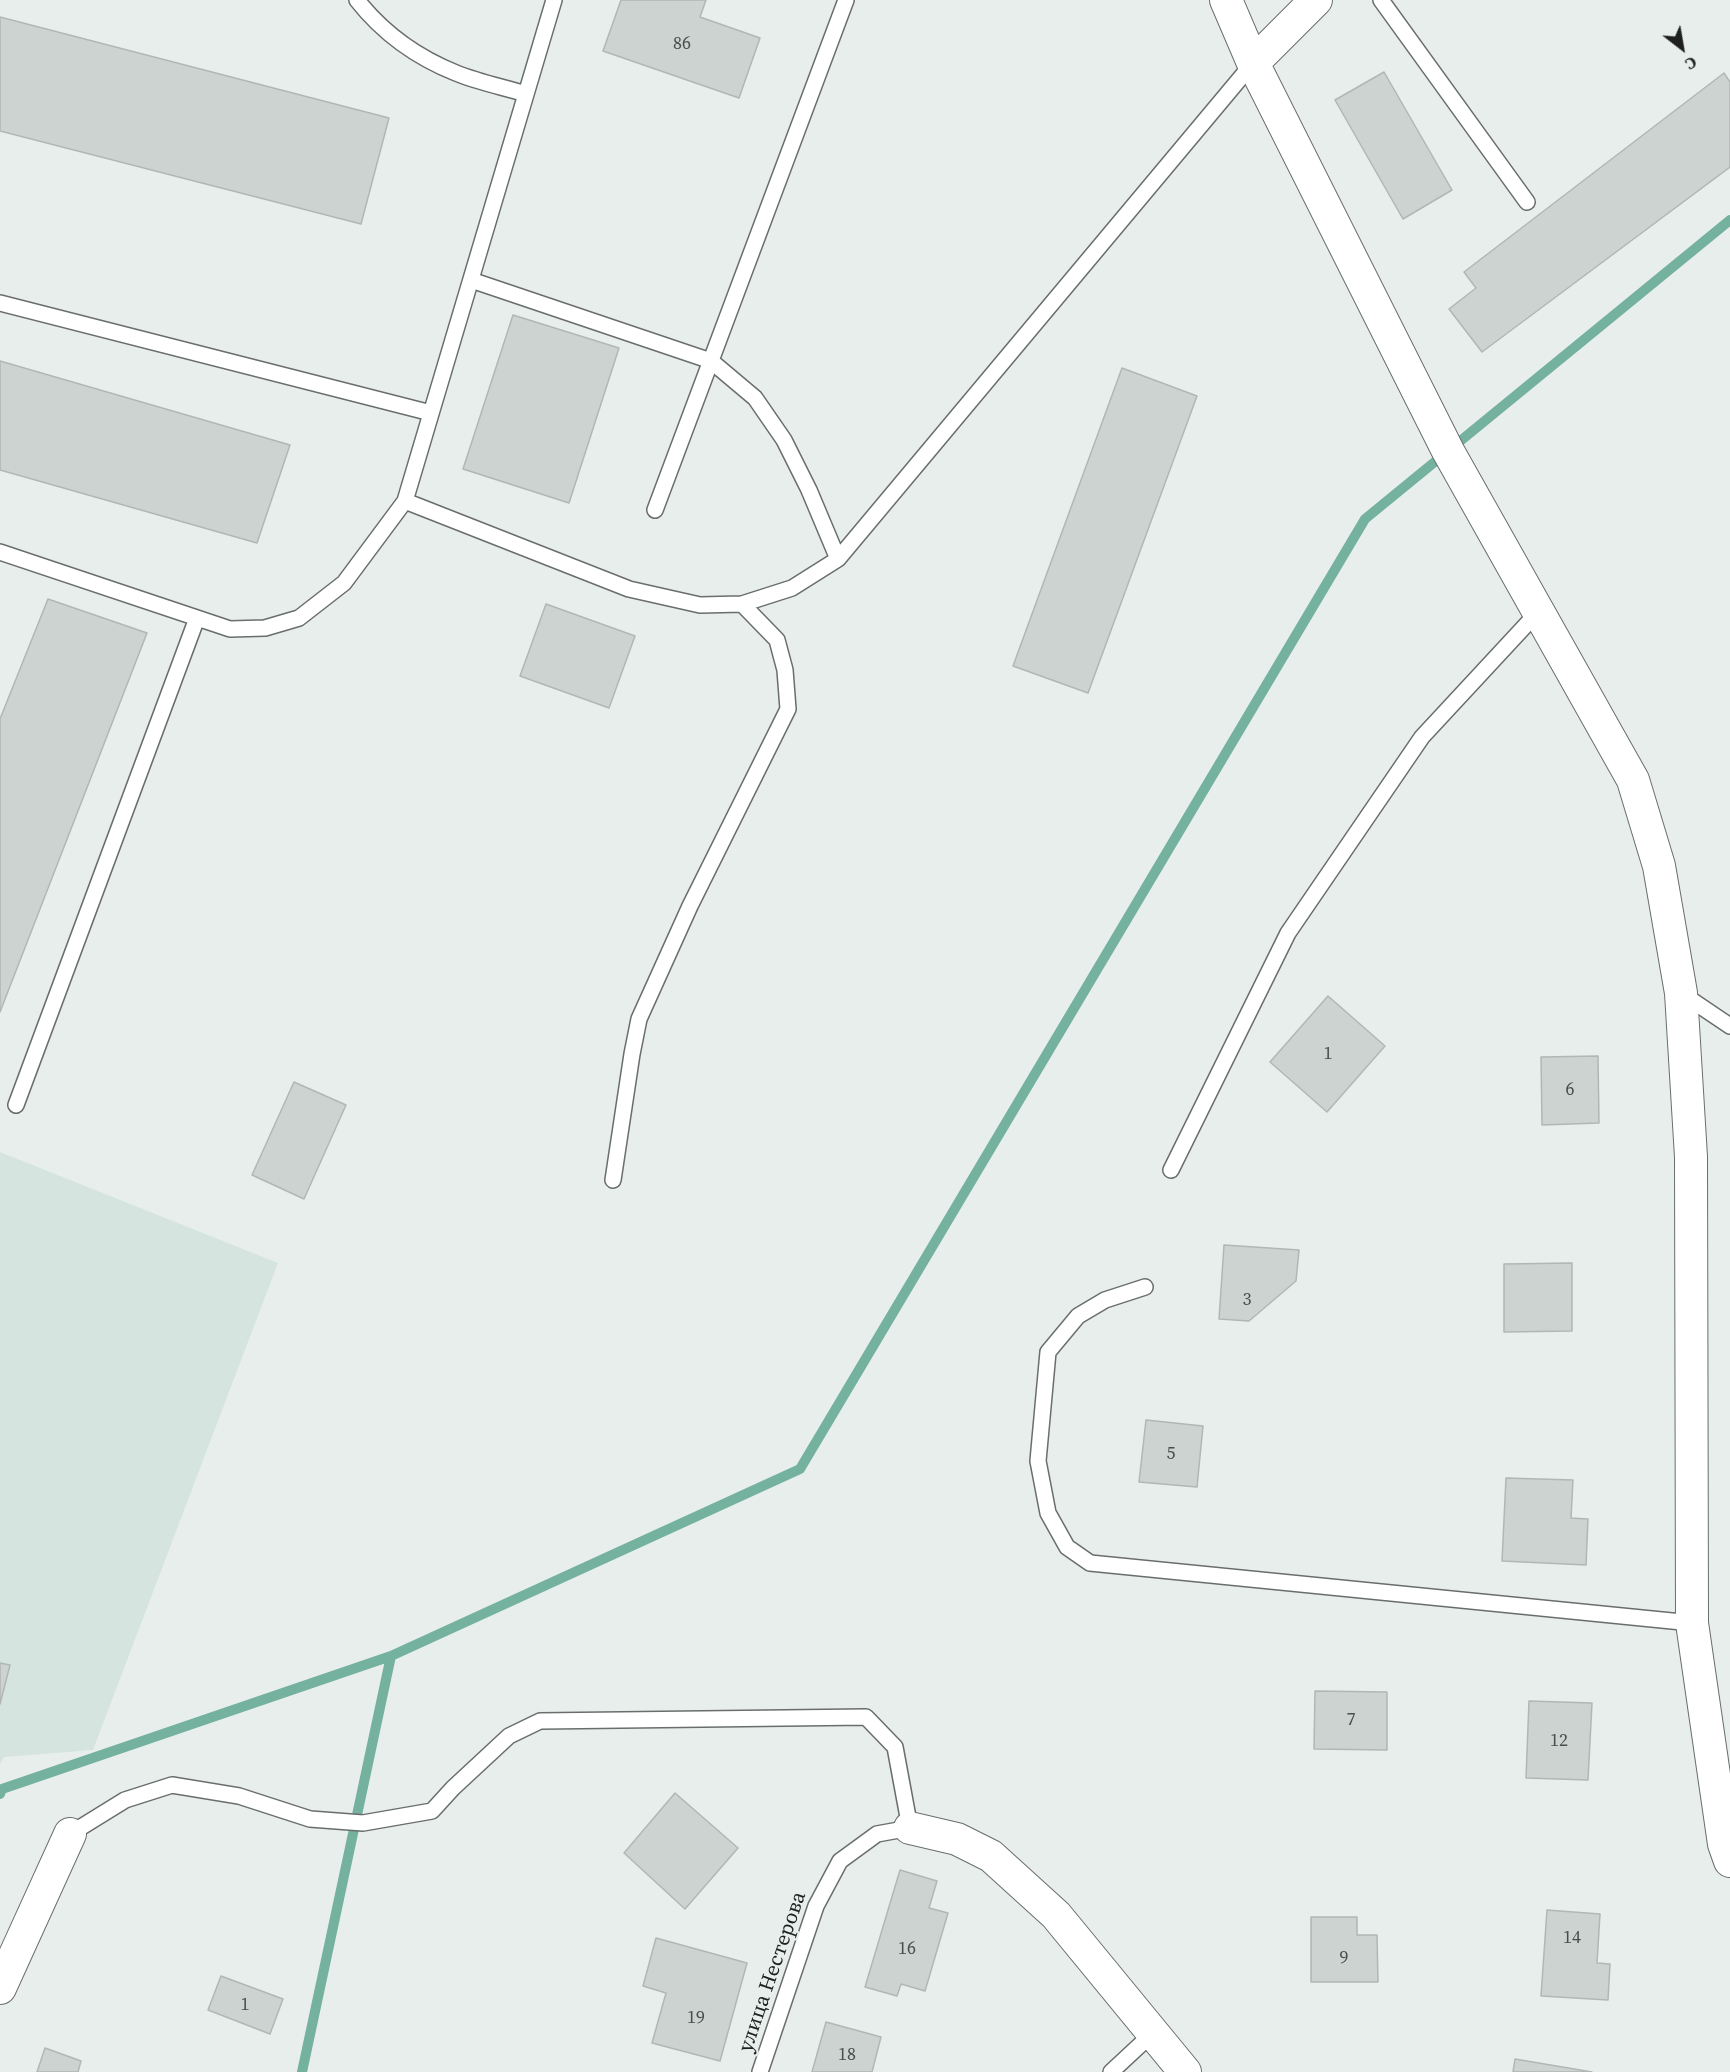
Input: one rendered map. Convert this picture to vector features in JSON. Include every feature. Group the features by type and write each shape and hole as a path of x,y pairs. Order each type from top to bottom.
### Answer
{"street":[{"path":"1226,0 1253,63 1448,451 1633,780 1659,866 1681,993 1692,1157 1692,1623 1724,1844 1730,1861"},
{"path":"1253,63 1316,0"},
{"path":"910,1828 957,1839 991,1856 1056,1915 1185,2072"},
{"path":"0,1988 70,1834"}],"lane":[{"path":"357,0 370,17 396,41 456,73 526,94"},
{"path":"0,552 230,629 266,628 299,618 344,583 405,501 554,0"},
{"path":"655,510 846,0"},
{"path":"1382,0 1527,202"},
{"path":"405,501 629,589 700,605 742,604 792,588 838,559 1253,63"},
{"path":"471,280 711,361 755,398 784,440 809,490 838,559"},
{"path":"0,303 430,413"},
{"path":"613,1180 639,1019 690,906 788,709 785,670 777,640 742,604"},
{"path":"1171,1170 1288,933 1422,737 1538,612"},
{"path":"16,1105 197,618"},
{"path":"1681,993 1730,1026"},
{"path":"1145,1287 1105,1300 1078,1316 1048,1352 1038,1461 1048,1513 1067,1547 1090,1563 1692,1623"},
{"path":"70,1834 125,1800 172,1785 239,1796 310,1819 363,1823 432,1811 453,1788 509,1736 540,1721 866,1717 895,1747 910,1828"},
{"name":"улица Нестерова","path":"760,2072 816,1906 840,1861 877,1833 910,1828"},
{"path":"1112,2072 1154,2032"}],"shaded area":[{"path":"0,1152 278,1263 93,1750 4,1757 0,1764"}],"building":[{"path":"621,0 706,0 700,17 760,38 739,98 603,51"},
{"path":"0,17 389,118 361,224 0,131"},
{"path":"1384,72 1452,190 1403,219 1335,100"},
{"path":"1724,73 1730,82 1730,167 1482,352 1449,309 1476,288 1464,272"},
{"path":"513,315 619,348 569,503 463,469"},
{"path":"0,361 290,445 257,543 0,470"},
{"path":"1122,368 1197,396 1088,693 1013,666"},
{"path":"48,599 147,633 0,1012 0,719"},
{"path":"546,604 635,636 609,708 520,676"},
{"path":"1328,996 1385,1046 1327,1112 1270,1062"},
{"path":"1598,1056 1599,1123 1542,1125 1541,1057"},
{"path":"294,1082 346,1105 304,1199 252,1175"},
{"path":"1224,1245 1299,1250 1296,1281 1249,1321 1219,1319"},
{"path":"1572,1263 1572,1331 1504,1332 1504,1264"},
{"path":"1146,1420 1203,1426 1197,1487 1139,1482"},
{"path":"1506,1478 1573,1480 1571,1518 1588,1519 1586,1565 1502,1561"},
{"path":"0,1663 10,1665 0,1704"},
{"path":"1315,1691 1387,1692 1387,1750 1314,1749"},
{"path":"1529,1701 1592,1703 1588,1780 1526,1778"},
{"path":"675,1793 738,1848 685,1909 624,1853"},
{"path":"900,1870 937,1881 929,1908 948,1913 925,1991 901,1984 897,1996 865,1987"},
{"path":"1547,1910 1600,1914 1597,1963 1610,1964 1608,2000 1541,1996"},
{"path":"1311,1917 1357,1917 1357,1935 1377,1935 1378,1982 1311,1982"},
{"path":"656,1938 747,1963 720,2061 652,2043 666,1993 643,1986"},
{"path":"221,1976 283,1999 270,2034 208,2010"},
{"path":"826,2022 881,2037 872,2072 812,2072"},
{"path":"45,2048 81,2061 78,2072 37,2072"},
{"path":"1515,2059 1592,2072 1513,2072"}],"waterway":[{"path":"302,2072 391,1656 800,1469 1365,519 1730,220"},
{"path":"0,1794 2,1789 391,1656"}]}
